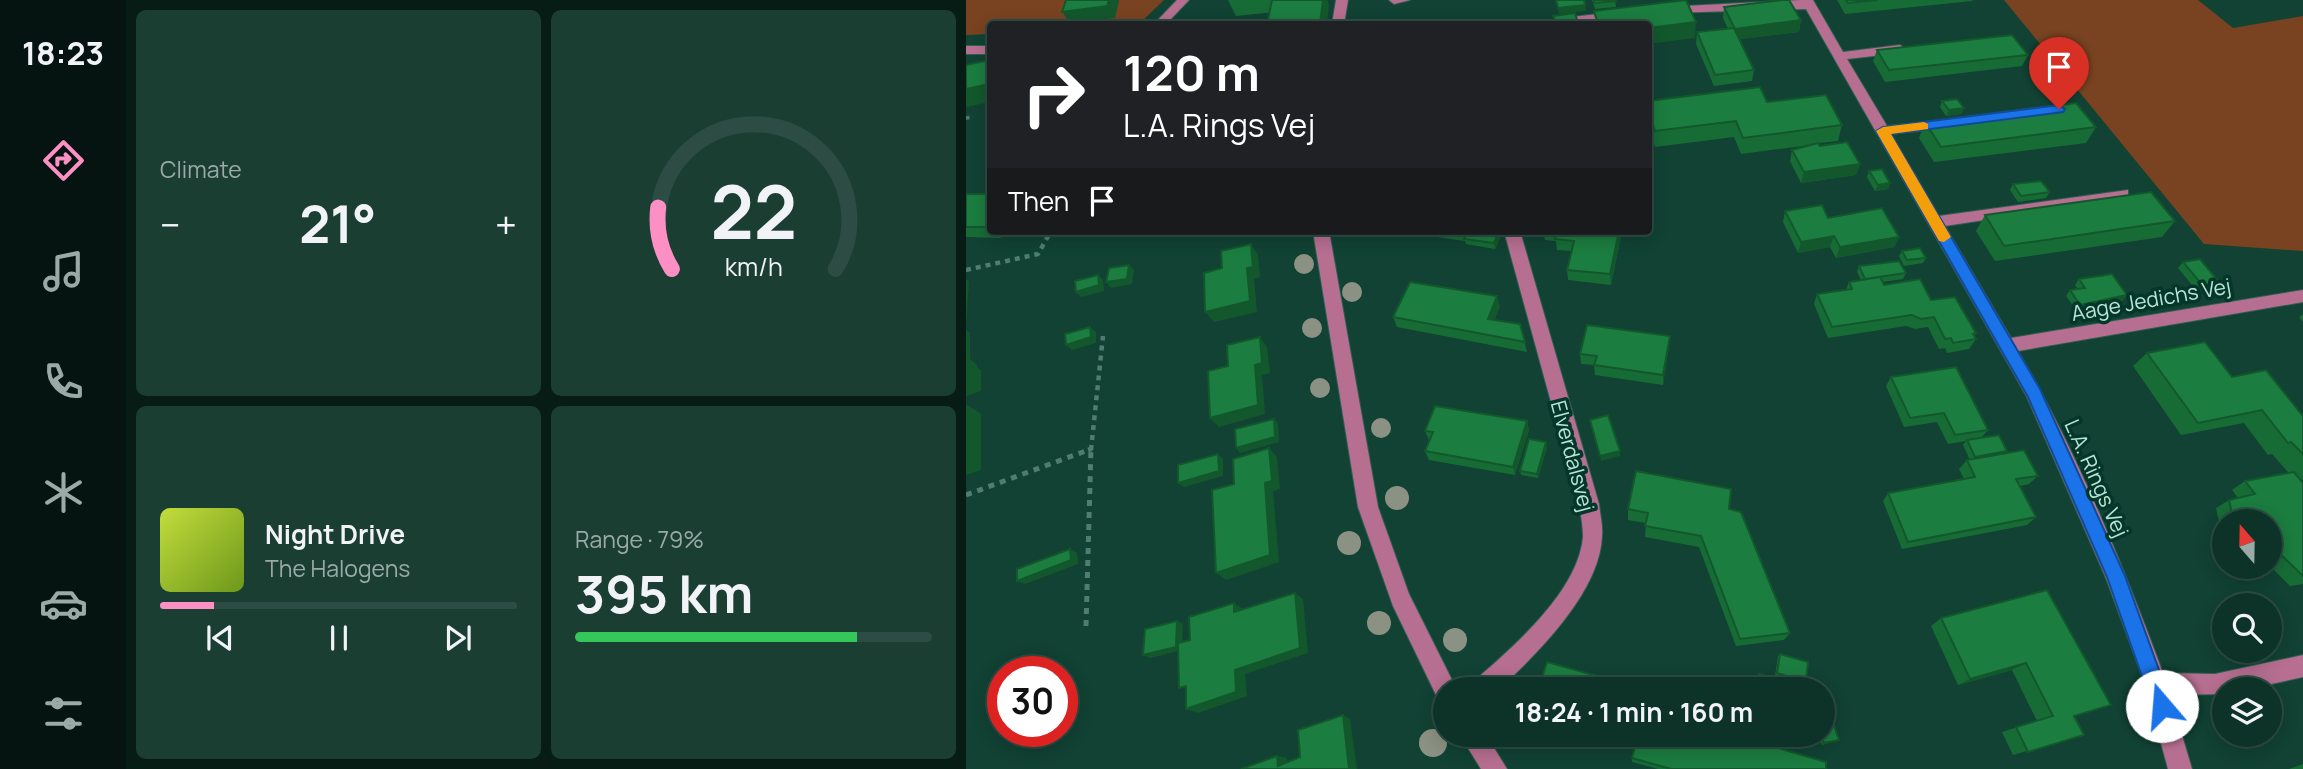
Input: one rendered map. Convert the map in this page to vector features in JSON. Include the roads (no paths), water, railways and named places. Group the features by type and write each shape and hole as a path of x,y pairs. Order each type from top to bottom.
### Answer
{"street":[{"path":"1163,21 1183,0"},
{"path":"1338,21 1342,0"},
{"path":"1654,12 1696,7 1808,2"},
{"name":"L.A. Rings Vej","path":"1808,2 2034,394 2116,576 2156,684 2180,769"},
{"path":"1571,21 1627,15"},
{"path":"1839,56 1908,48"},
{"path":"966,50 987,50"},
{"path":"1883,131 1964,121"},
{"path":"1935,222 2123,194"},
{"path":"1322,235 1368,507 1399,599 1439,677"},
{"name":"Elverdalsvej","path":"1494,677 1541,630 1579,582 1592,539 1589,504 1513,235"},
{"name":"Aage Jedichs Vej","path":"2006,346 2303,296"},
{"path":"2156,684 2215,685 2303,666"},
{"path":"1480,747 1495,769"}]}
